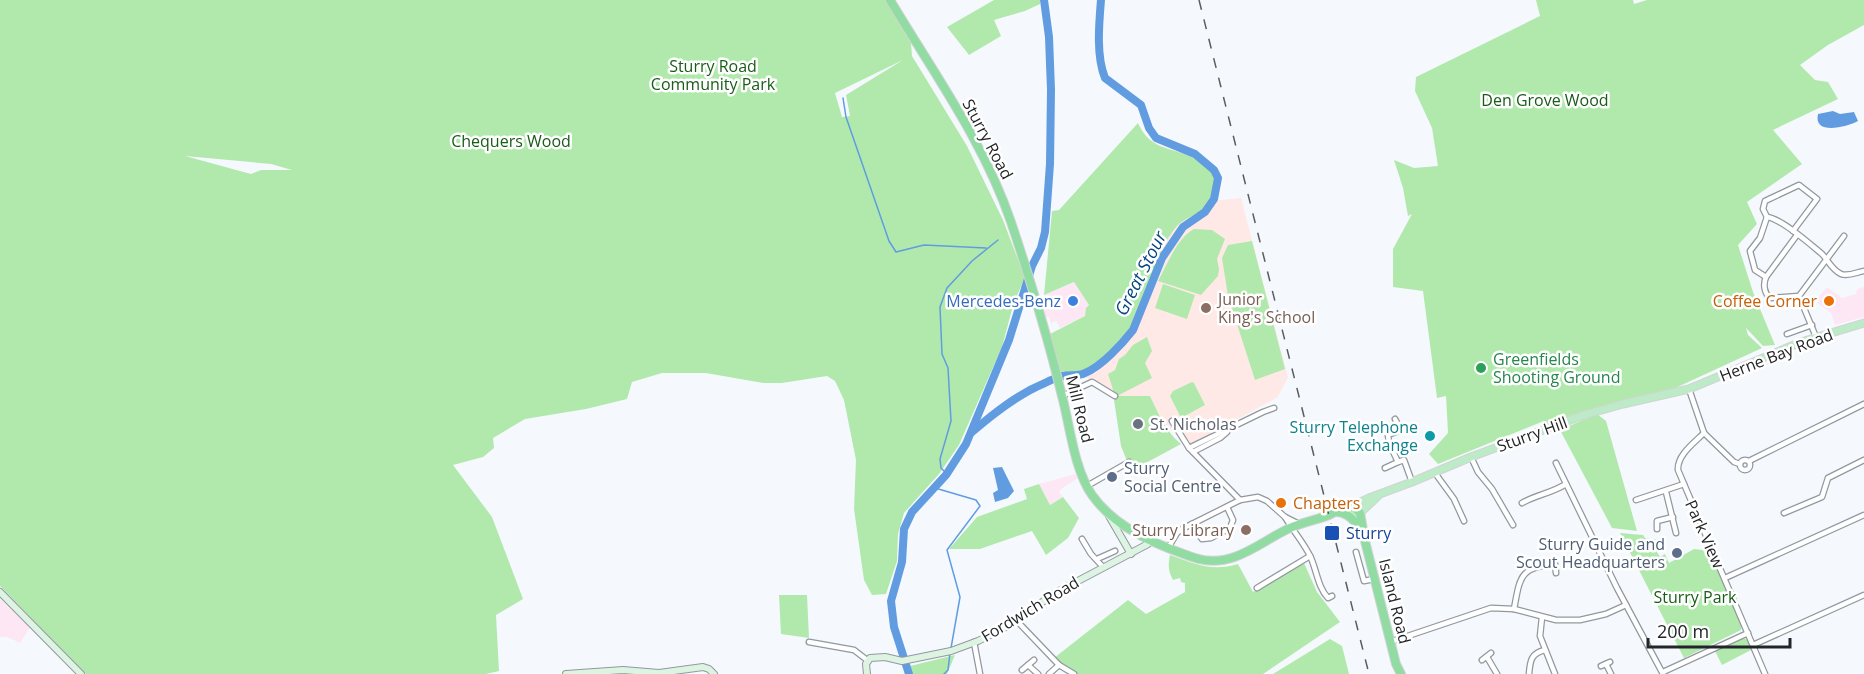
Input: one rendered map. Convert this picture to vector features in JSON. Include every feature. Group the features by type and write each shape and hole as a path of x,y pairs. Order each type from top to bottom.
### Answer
{"highway":[{"name":"Sturry Road","path":"890,0 984,156 1020,251 1035,303"},
{"name":"Mill Road","path":"1035,303 1072,440 1087,486 1109,516"},
{"path":"1109,516 1150,540 1204,561 1227,559 1253,549 1295,526 1349,506 1357,510"},
{"name":"Island Road","path":"1357,510 1390,642 1401,674"},
{"path":"1334,512 1350,517"},
{"name":"Island Road","path":"1350,517 1363,534"}],"main road":[{"name":"Herne Bay Road","path":"1689,389 1816,337 1864,323"},
{"name":"Sturry Hill","path":"1357,510 1369,498 1471,457 1601,410 1689,389"},
{"path":"1350,517 1357,510"}],"street":[{"path":"1766,278 1755,270 1750,251 1760,238 1767,217 1763,209 1765,201 1796,185 1817,199 1766,278 1765,290 1770,298 1800,296"},
{"path":"1767,217 1795,233 1843,275 1864,270"},
{"path":"1800,296 1844,236"},
{"path":"1800,296 1816,337"},
{"path":"1787,334 1812,325"},
{"path":"1061,393 1092,382 1115,396"},
{"path":"1689,389 1704,433 1734,462 1740,464"},
{"path":"1740,464 1744,460 1749,461 1864,404"},
{"path":"1191,450 1274,408"},
{"path":"1395,419 1401,430 1388,435 1389,443 1404,460 1412,482"},
{"path":"1172,421 1191,450 1240,500"},
{"name":"Park View","path":"1704,433 1677,464 1678,470 1766,674"},
{"path":"1471,457 1478,472 1492,489 1513,525"},
{"path":"1385,468 1404,460"},
{"path":"1784,513 1797,510 1822,497 1828,478 1864,460"},
{"path":"1740,464 1742,470 1747,470 1750,466 1749,461"},
{"path":"1087,486 1129,462"},
{"path":"1556,463 1589,530 1596,537 1626,604 1663,673 1748,633"},
{"path":"1435,473 1454,499 1464,521"},
{"path":"1522,503 1566,484"},
{"path":"1636,500 1666,492 1684,484"},
{"path":"1666,492 1676,533"},
{"path":"1540,495 1542,504"},
{"path":"1168,548 1177,533 1192,524 1240,500 1262,498 1295,526 1310,556 1317,579 1328,598 1332,596"},
{"path":"1192,524 1202,539 1211,538 1230,528 1233,520 1227,507"},
{"path":"1725,578 1864,515"},
{"path":"1109,516 1131,554"},
{"path":"1658,530 1657,521 1673,517"},
{"path":"1082,538 1090,554 1103,567"},
{"name":"Fordwich Road","path":"867,660 885,657 902,661 910,660 951,651 974,642 1004,628 1057,592 1131,554 1148,544 1150,540"},
{"path":"1097,559 1115,551"},
{"path":"1356,552 1364,581 1374,579"},
{"path":"1257,588 1291,565 1310,556"},
{"path":"1514,609 1518,583 1523,574 1555,564 1556,573"},
{"path":"0,592 81,674"},
{"path":"1753,645 1864,595"},
{"path":"1390,642 1491,608 1514,609 1556,620 1580,620 1606,614 1626,604"},
{"path":"1542,617 1540,636 1555,674"},
{"path":"1016,620 1059,665 1074,674"},
{"path":"809,642 854,650 867,660 867,674"},
{"path":"974,642 980,674"},
{"path":"1529,674 1528,660 1545,650"},
{"path":"1482,660 1489,655 1497,674"},
{"path":"1022,670 1034,660"},
{"path":"1606,664 1611,674"},
{"path":"1029,665 1038,674"},
{"path":"1049,674 1059,665"},
{"path":"566,674 623,670 659,674 703,668 709,669 714,674"}],"shaded area":[{"name":"Junior King's School","path":"1138,123 1145,136 1159,145 1194,157 1212,171 1216,184 1211,201 1241,198 1288,377 1278,397 1191,445 1164,425 1150,396 1115,396 1113,391 1086,378 1126,343 1134,332 1163,249 1158,246"},
{"path":"1075,282 1089,305 1085,316 1060,328 1056,321 1051,323 1049,317 1042,317 1044,295"},
{"path":"1827,287 1842,298 1856,294 1857,289 1864,287 1864,317 1835,325 1831,313 1815,301"},
{"path":"1075,474 1078,478 1059,492 1063,497 1050,505 1039,484"},
{"path":"0,599 31,626 20,643 7,637 0,637"}],"green space":[{"path":"0,0 885,0 911,43 912,56 967,146 1003,220 1025,278 1014,302 1002,347 959,445 939,474 904,513 898,534 897,561 886,594 872,595 864,580 854,509 856,460 844,400 835,381 827,376 782,383 763,383 706,373 662,373 632,382 627,399 586,409 525,419 493,438 494,448 483,457 453,465 492,517 523,599 496,615 499,671 486,674 86,674 0,586","holes":["903,60 846,95 850,116 842,117 835,93","185,156 271,164 292,170 261,170 251,174"]},
{"path":"994,0 1040,0 1040,4 994,20 1001,36 969,55 947,27"},
{"name":"Den Grove Wood","path":"1536,0 1633,0 1634,4 1647,0 1864,0 1864,25 1828,45 1800,65 1815,80 1828,82 1838,99 1773,130 1802,164 1747,202 1757,224 1738,245 1753,292 1775,345 1763,346 1746,328 1748,335 1762,348 1671,390 1543,426 1544,421 1438,464 1429,454 1448,433 1446,396 1437,398 1423,291 1393,287 1393,249 1412,214 1408,216 1403,188 1394,160 1414,168 1438,166 1432,128 1415,91 1416,77 1540,16"},
{"path":"1138,123 1147,137 1156,144 1198,159 1212,171 1215,180 1212,198 1203,209 1179,224 1162,245 1159,244 1158,246 1163,249 1132,327 1121,340 1108,354 1085,370 1076,374 1059,374 1048,335 1085,316 1089,305 1074,282 1044,295 1052,211 1059,210"},
{"path":"1194,229 1212,230 1225,239 1217,259 1218,276 1201,295 1158,281 1182,239"},
{"path":"1252,241 1285,369 1255,380 1228,296 1222,258 1228,245"},
{"path":"1163,284 1195,295 1187,319 1155,308"},
{"path":"1147,337 1152,351 1145,363 1152,378 1117,396 1150,396 1167,428 1181,444 1131,471 1121,446 1115,396 1108,374 1115,370 1119,359 1133,345"},
{"path":"1192,382 1205,405 1181,418 1170,396 1173,391"},
{"path":"1597,414 1606,421 1637,531 1612,528 1560,430"},
{"path":"1039,484 1050,505 1063,497 1079,518 1068,538 1046,555 1032,531 980,549 949,549 977,517 1027,499 1024,489"},
{"name":"Sturry Park","path":"1620,533 1643,535 1645,538 1659,540 1657,552 1660,557 1665,554 1669,563 1694,549 1711,551 1742,623 1741,630 1684,658"},
{"path":"1170,555 1212,567 1238,564 1253,592 1304,563 1317,592 1340,622 1263,674 1070,674 1054,658 1128,600 1146,614 1185,592 1185,583 1181,582 1180,578 1173,580 1171,577"},
{"path":"779,595 807,595 809,638 781,634"},
{"path":"1743,638 1748,640 1753,649 1722,665 1715,651"},
{"path":"1330,639 1342,646 1349,674 1273,674"},
{"path":"955,655 947,674 913,674 910,666"}],"water":[{"path":"1833,111 1840,114 1854,112 1858,121 1832,128 1821,125 1818,121 1818,114"},
{"path":"1002,467 1014,491 1008,498 995,502 993,493 998,490 993,468"}],"waterway":[{"name":"Great Stour","path":"909,674 894,627 891,601 902,562 904,529 912,512 946,475 966,444 1009,340 1045,232 1050,164 1051,90 1049,37 1044,0"},
{"name":"Great Stour","path":"972,432 1016,398 1035,387 1058,377 1082,374 1091,370 1111,354 1133,330 1162,258 1183,227 1205,212 1214,199 1218,178 1214,170 1195,154 1156,138 1149,128 1141,105 1105,78 1099,50 1101,0"},
{"path":"843,98 846,117 889,241 896,252 924,245 986,248"},
{"path":"947,474 941,468 940,459 951,421 948,368 942,354 940,307 947,288 972,261 998,240"},
{"name":"Great Stour","path":"935,488 976,500 980,506 947,550 960,597 951,648"},
{"name":"Great Stour","path":"944,674 948,670 950,653"}],"railway":[{"path":"1199,0 1369,674"}],"place":[{"name":"Mercedes-Benz","path":"1073,301"},
{"name":"Coffee Corner","path":"1829,301"},
{"name":"Junior King's School","path":"1206,308"},
{"name":"Greenfields Shooting Ground","path":"1481,368"},
{"name":"St. Nicholas","path":"1138,424"},
{"name":"Sturry Telephone Exchange","path":"1430,436"},
{"name":"Sturry Social Centre","path":"1112,477"},
{"name":"Chapters","path":"1281,503"},
{"name":"Sturry Library","path":"1246,530"},
{"name":"Sturry","path":"1332,533"},
{"name":"Sturry Guide and Scout Headquarters","path":"1677,553"}],"park label":[{"name":"Sturry Road Community Park","path":"713,75"},
{"name":"Chequers Wood","path":"511,141"}]}
